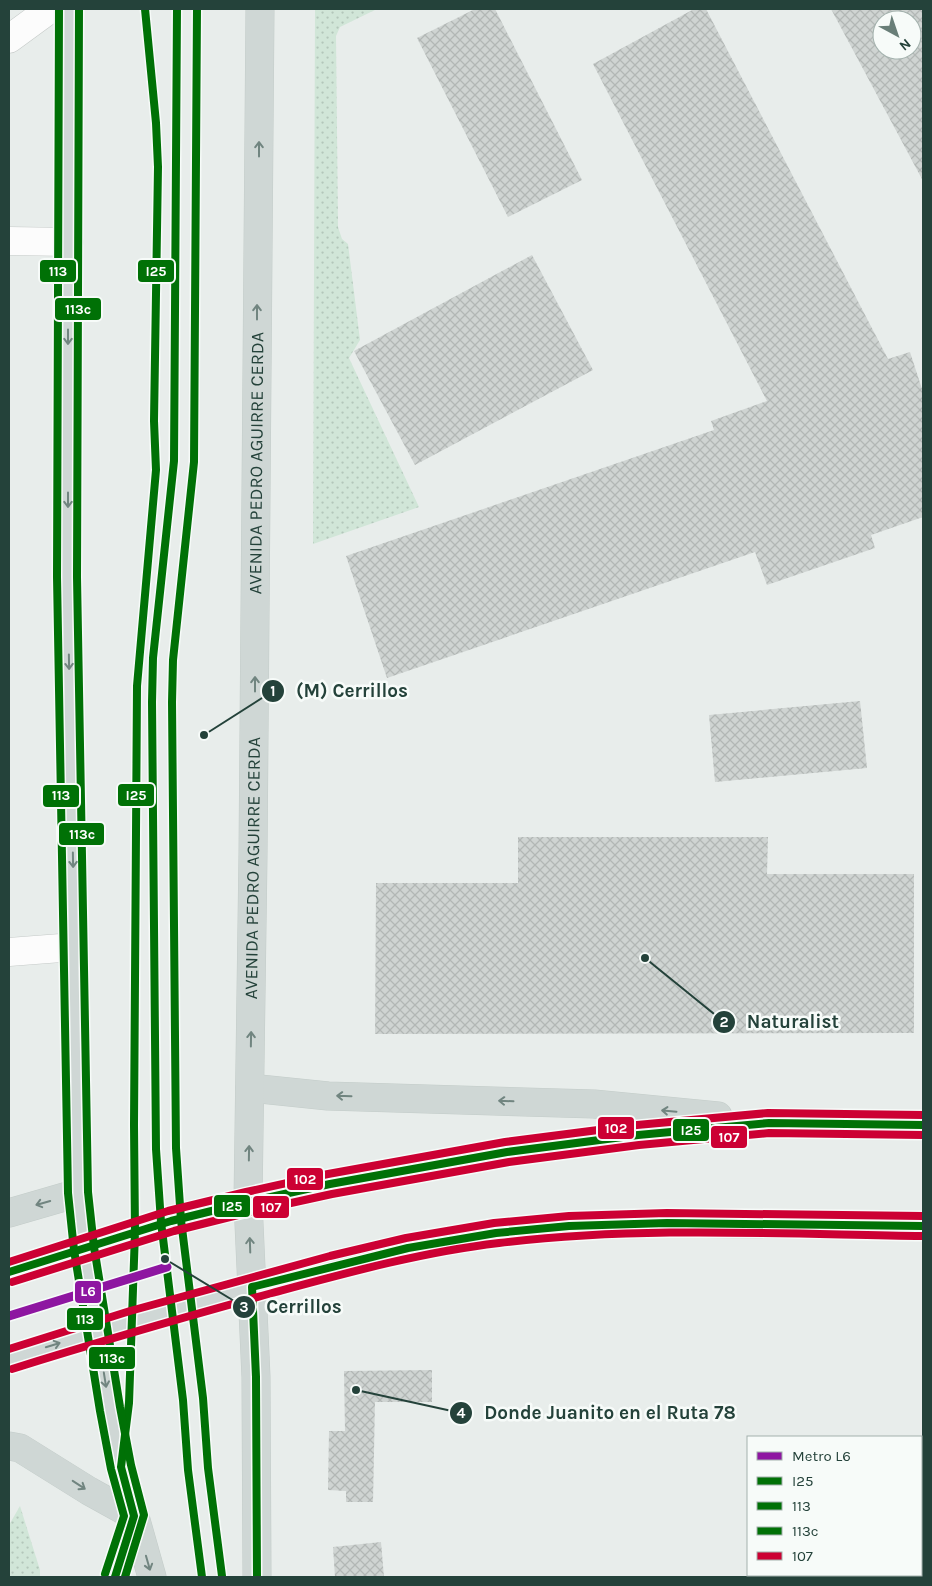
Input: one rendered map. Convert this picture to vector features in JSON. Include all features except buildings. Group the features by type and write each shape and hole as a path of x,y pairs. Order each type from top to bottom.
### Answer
{"main road":[{"path":"69,9 67,577 78,1193 84,1248 97,1332 119,1457 152,1577"},
{"name":"AVENIDA PEDRO AGUIRRE CERDA","path":"257,1577 256,1378 248,1202 253,855 260,9"},
{"path":"250,1088 328,1096 594,1104 682,1112 769,1123"},
{"path":"9,1272 171,1222 248,1202 330,1184 507,1152 638,1135 769,1123 923,1125"},
{"path":"9,1213 78,1193"},
{"path":"9,1359 252,1288 408,1248 496,1233 569,1226 667,1223 923,1226"},
{"path":"9,1446 20,1448 89,1492 134,1516"}],"street":[{"path":"9,39 50,9"},
{"path":"9,240 69,242"},
{"path":"9,952 74,947"},
{"path":"115,1577 134,1516"}],"green space":[{"path":"315,9 377,9 340,27 336,36 338,227 342,239 348,244 360,340 349,358 419,507 313,544"},
{"path":"20,1506 40,1570 40,1577 9,1577 9,1525"}],"metro line":[{"name":"L6","path":"9,1316 167,1267"}],"transit line":[{"name":"113","path":"59,9 57,577 68,1193 74,1250 100,1411 111,1469 124,1516 105,1574"},
{"name":"113c","path":"79,9 77,577 88,1192 94,1247 120,1407 131,1465 144,1515 125,1577"},
{"name":"I25","path":"115,1577 134,1516 121,1467 129,1403 135,1232 137,686 156,470 154,421 158,167 156,123 145,9"},
{"name":"113","path":"177,9 174,461 153,658 152,702 156,1149 161,1222 183,1400 188,1470 202,1577"},
{"name":"113c","path":"197,9 194,462 173,660 172,702 176,1148 181,1220 203,1398 208,1468 222,1576"},
{"name":"102","path":"9,1262 168,1211 246,1192 328,1174 505,1142 637,1125 768,1113 923,1115"},
{"name":"I25","path":"9,1272 171,1221 248,1202 330,1184 507,1152 638,1135 769,1123 923,1125"},
{"name":"107","path":"12,1282 174,1231 250,1212 332,1194 509,1162 639,1145 769,1133 923,1135"},
{"name":"102","path":"9,1349 130,1311 330,1256 406,1238 494,1223 569,1216 667,1213 923,1216"},
{"name":"I25","path":"257,1577 256,1377 252,1287 408,1248 496,1233 569,1226 667,1223 923,1226"},
{"name":"107","path":"12,1369 300,1285 384,1264 470,1247 604,1234 711,1232 923,1236"}],"place":[{"name":"(M) Cerrillos","path":"204,735"},
{"name":"Naturalist","path":"645,958"},
{"name":"Cerrillos","path":"165,1259"},
{"name":"Donde Juanito en el Ruta 78","path":"356,1390"}]}
